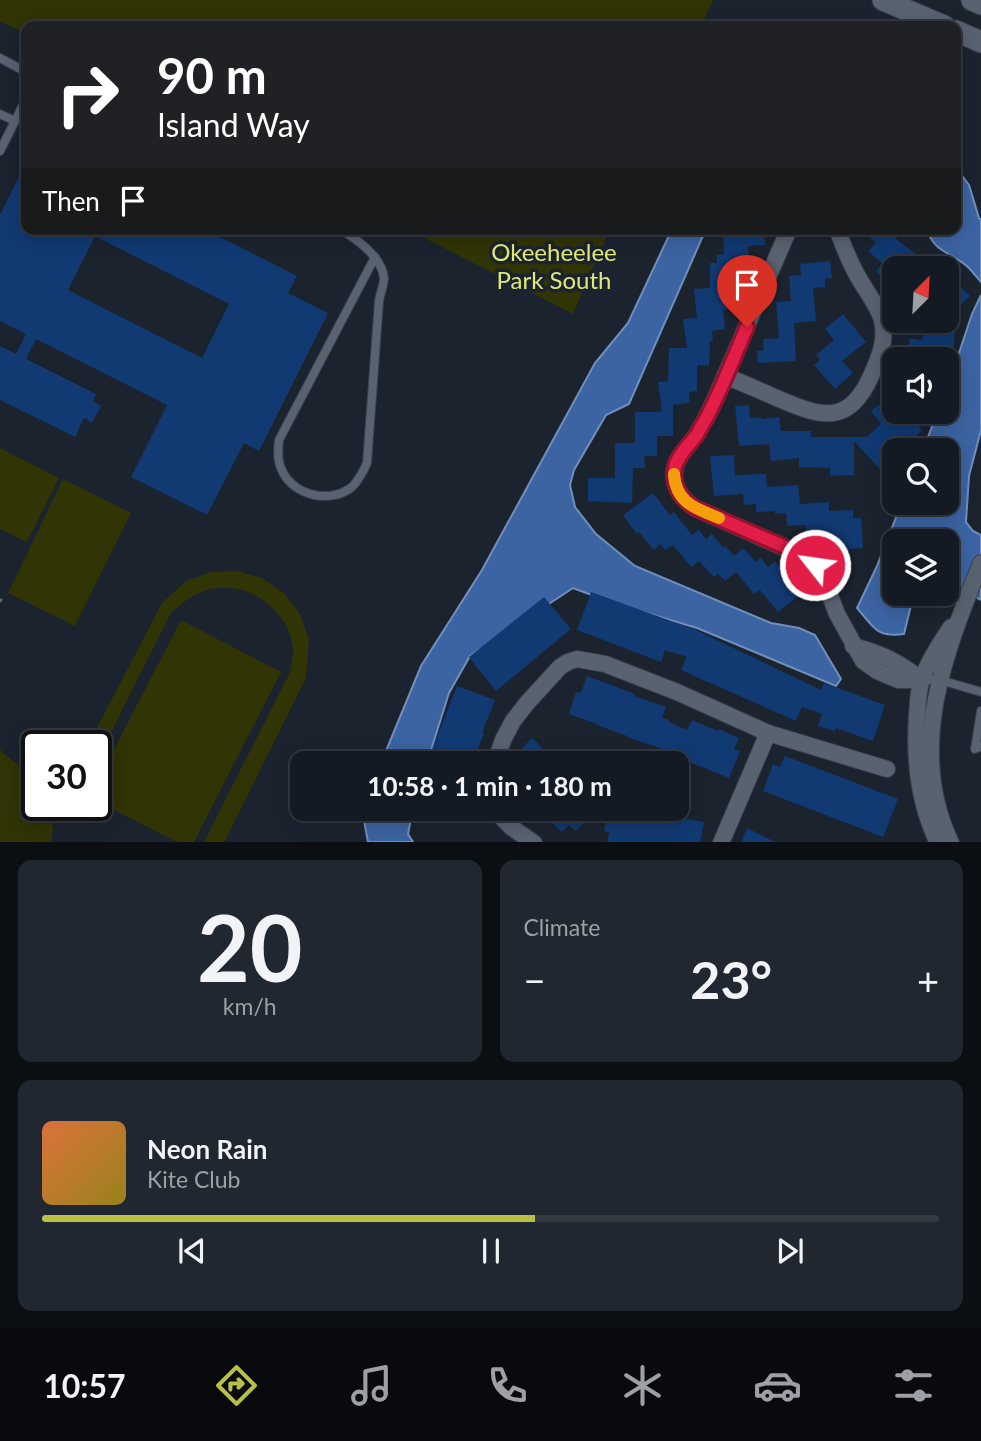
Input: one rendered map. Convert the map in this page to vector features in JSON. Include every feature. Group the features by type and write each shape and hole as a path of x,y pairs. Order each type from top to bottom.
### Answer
{"main road":[{"path":"883,0 932,21"},
{"path":"972,0 981,4"},
{"path":"961,33 981,43"}],"street":[{"path":"786,235 709,413 679,458 675,467 675,484 681,496 695,508 809,559 821,572 853,646 870,650 906,667 922,680"},
{"path":"725,376 815,413 841,411 862,394 882,349 883,329 877,308 856,275 839,235"},
{"path":"951,842 937,805 930,765 932,718 940,680 961,613 981,563"},
{"path":"938,842 932,831 918,779 916,738 922,680 934,653 961,613"},
{"path":"499,751 513,721 527,703 560,667 577,659 605,664 665,687 768,733 887,769"},
{"path":"721,842 768,733"},
{"path":"505,821 534,842"}],"lane":[{"path":"0,58 21,69"},
{"path":"0,151 21,109"},
{"path":"0,114 15,121"},
{"path":"350,235 375,257 384,277 379,301 367,463 352,487 325,497 311,495 298,489 284,474 278,454 279,440 375,257"},
{"path":"922,680 940,680 981,692"},
{"path":"981,711 975,749 981,746"}],"path":[{"path":"0,602 3,596"}],"green space":[{"path":"0,0 713,0 703,21 21,21 21,32 0,21"},
{"name":"Okeeheelee Park South","path":"419,235 607,235 573,314"},
{"path":"0,448 59,478 27,542 0,529"},
{"path":"63,479 131,513 75,626 8,593"},
{"path":"237,571 262,578 284,593 300,614 309,640 306,678 224,842 204,842 290,672 293,651 290,636 284,622 264,601 251,593 222,587 192,596 171,613 112,730 96,730 162,603 186,581 211,572"},
{"path":"181,620 281,672 194,842 177,842 112,809 112,753"},
{"path":"0,750 21,768 21,821 51,821 53,828 51,842 0,842"}],"water":[{"path":"961,175 969,185 981,220 981,282 959,261 959,256 952,256 936,246 929,235 961,235"},
{"path":"669,235 703,235 629,404 606,415 574,470 570,485 575,507 596,534 635,566 771,623 799,628 815,635 841,679 836,686 697,628 573,588 470,656 449,693 431,751 386,751 421,666 482,570 595,363 628,323"},
{"path":"981,295 981,430 969,476 966,522 973,531 981,535 981,600 959,589 959,529 891,529 897,515 959,515 959,438 928,438 933,424 959,424 959,353"},
{"path":"882,553 882,606 911,606 904,634 881,633 857,608"},
{"path":"364,821 411,821 408,834 413,842 368,842"}],"building":[{"path":"21,173 21,235 216,235 297,276 288,293 328,313 259,451 244,443 207,515 131,477 167,405 36,339 26,359 96,394 93,401 101,406 92,423 84,418 75,437 0,400 0,346 16,354 26,334 0,321 0,215","holes":["95,236 229,304 202,358 68,290"]},
{"path":"723,235 764,235 765,245 748,246 749,278 733,279 736,308 723,310 725,329 712,331 709,366 697,365 697,391 689,392 690,403 673,405 673,436 657,436 657,456 644,456 645,468 633,468 632,503 588,501 588,478 615,478 615,443 635,443 635,412 662,412 658,382 668,381 669,348 687,348 683,319 697,318 694,289 710,288 710,263 717,263 717,255 724,254"},
{"path":"867,235 899,235 896,239 918,256 882,256 882,263 868,251 876,243"},
{"path":"830,261 832,278 825,279 825,287 813,288 816,321 794,323 796,361 758,363 757,351 764,350 763,339 779,338 776,302 791,301 789,276 801,275 800,264"},
{"path":"882,263 882,277 876,272"},
{"path":"959,285 970,296 959,307"},
{"path":"843,314 866,342 842,361 853,373 835,389 814,365 820,360 816,355 834,340 825,329"},
{"path":"923,333 955,333 954,347 909,347 910,338 922,340"},
{"path":"882,402 882,424 917,424 922,431 913,438 882,438 882,472 854,441 854,475 830,476 830,468 799,467 799,458 771,461 769,444 739,446 735,406 749,405 750,418 779,417 781,431 811,431 811,437 867,437 881,424 871,411"},
{"path":"734,455 735,475 766,474 767,487 798,485 800,504 829,502 829,511 853,510 853,518 861,518 863,548 838,550 837,539 818,540 818,534 807,535 806,525 787,526 786,513 756,512 756,504 744,505 743,494 714,496 710,456"},
{"path":"653,493 670,515 674,512 692,535 699,530 706,539 712,534 723,548 725,546 734,556 743,548 756,562 761,558 768,567 775,561 787,576 793,571 807,589 778,612 760,590 754,594 736,572 725,581 718,574 714,577 699,561 691,567 673,545 665,550 660,544 654,550 639,532 637,534 623,515"},
{"path":"591,592 696,630 821,690 824,683 885,705 873,741 836,728 835,731 818,726 822,714 802,707 796,721 681,670 687,657 665,650 661,662 577,630"},
{"path":"544,597 571,629 496,691 469,657"},
{"path":"587,676 666,707 662,718 687,730 692,720 739,738 734,749 740,751 729,778 689,762 689,751 668,751 569,714 576,692 581,693"},
{"path":"457,686 495,700 477,751 432,751"},
{"path":"532,738 545,751 519,751"},
{"path":"785,756 898,799 883,837 763,791 773,764 780,767"},
{"path":"689,819 704,822 700,842 607,842 609,832 604,831 606,821"},
{"path":"550,821 586,821 576,831 569,825 562,832"},
{"path":"747,828 775,842 741,842"}],"slow traffic":[{"path":"674,474 675,484 687,503 719,518"}],"route":[{"path":"747,327 709,413 679,458 675,467 675,484 681,496 695,508 801,554 815,565"}]}
